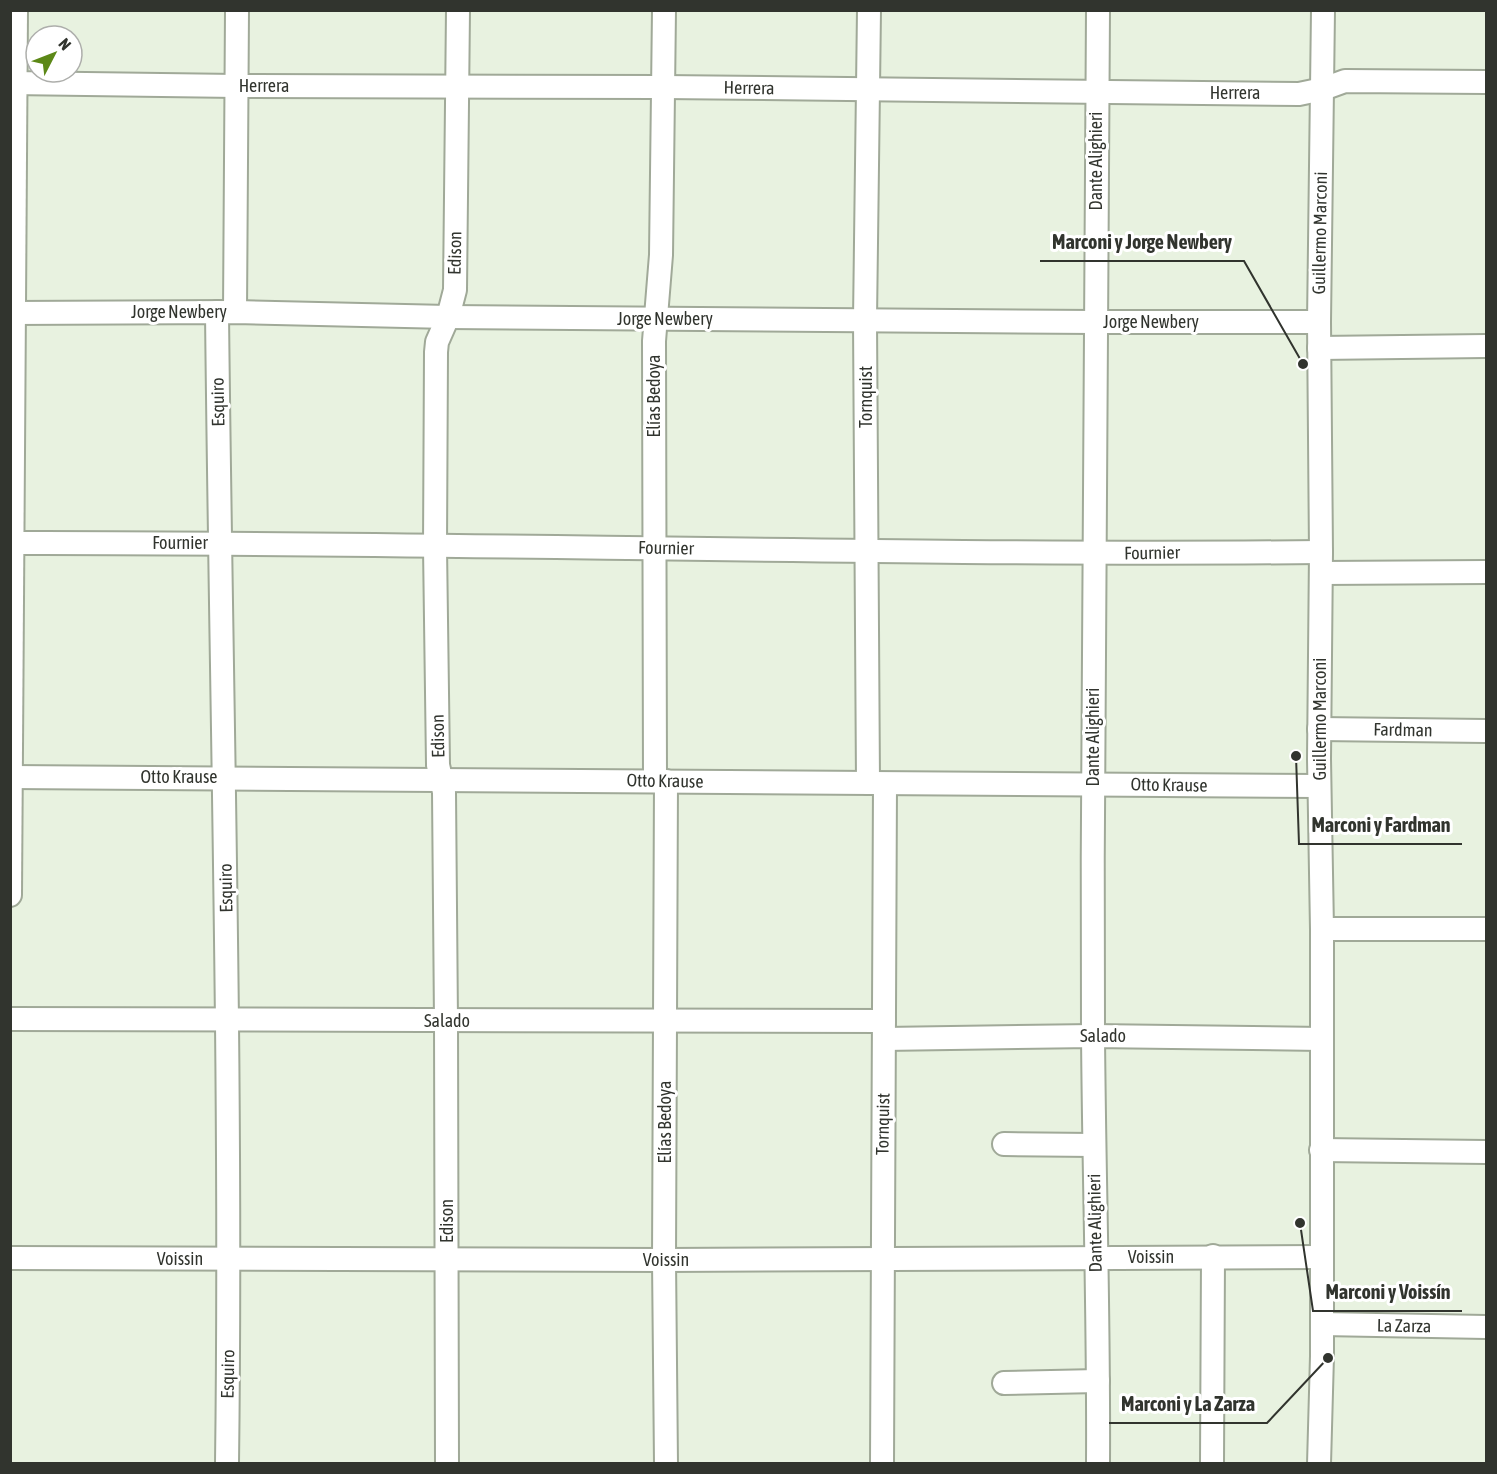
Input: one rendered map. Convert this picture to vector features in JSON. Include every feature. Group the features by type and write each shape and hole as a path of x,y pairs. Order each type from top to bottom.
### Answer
{"street":[{"path":"10,895 13,83 16,10"},
{"name":"Esquiro","path":"227,1464 228,1020 219,543 226,312 237,86 237,10"},
{"name":"Edison","path":"447,1464 444,792 438,765 435,547 436,352 437,342 448,317 455,290 458,10"},
{"name":"Elías Bedoya","path":"664,10 662,255 654,341 653,547 665,1021 666,1464"},
{"name":"Tornquist","path":"869,10 865,320 867,552 884,1030 882,1464"},
{"name":"Dante Alighieri","path":"1098,10 1093,784 1093,1036 1098,1464"},
{"name":"Guillermo Marconi","path":"1319,1464 1322,1324 1320,1257 1322,929 1319,786 1321,563 1319,321 1323,10"},
{"name":"Herrera","path":"13,83 1299,94 1345,81 1486,82"},
{"name":"Jorge Newbery","path":"12,313 226,312 448,317 1095,322 1319,321"},
{"path":"1319,348 1486,346"},
{"name":"Fournier","path":"11,543 653,547 1094,554 1486,572"},
{"name":"Fardman","path":"1319,729 1486,731"},
{"name":"Otto Krause","path":"10,777 1319,786"},
{"path":"1322,929 1486,929"},
{"name":"Salado","path":"10,1019 665,1021 1093,1036 1322,1039"},
{"path":"1004,1143 1094,1145"},
{"path":"1322,1150 1486,1152"},
{"path":"1212,1256 1212,1464"},
{"name":"Voissin","path":"10,1258 664,1260 1320,1257"},
{"name":"La Zarza","path":"1322,1324 1486,1327"},
{"path":"1004,1383 1098,1381"}],"place":[{"name":"Marconi y Jorge Newbery","path":"1303,364"},
{"name":"Marconi y Fardman","path":"1296,756"},
{"name":"Marconi y Voissín","path":"1300,1223"},
{"name":"Marconi y La Zarza","path":"1328,1358"}]}
